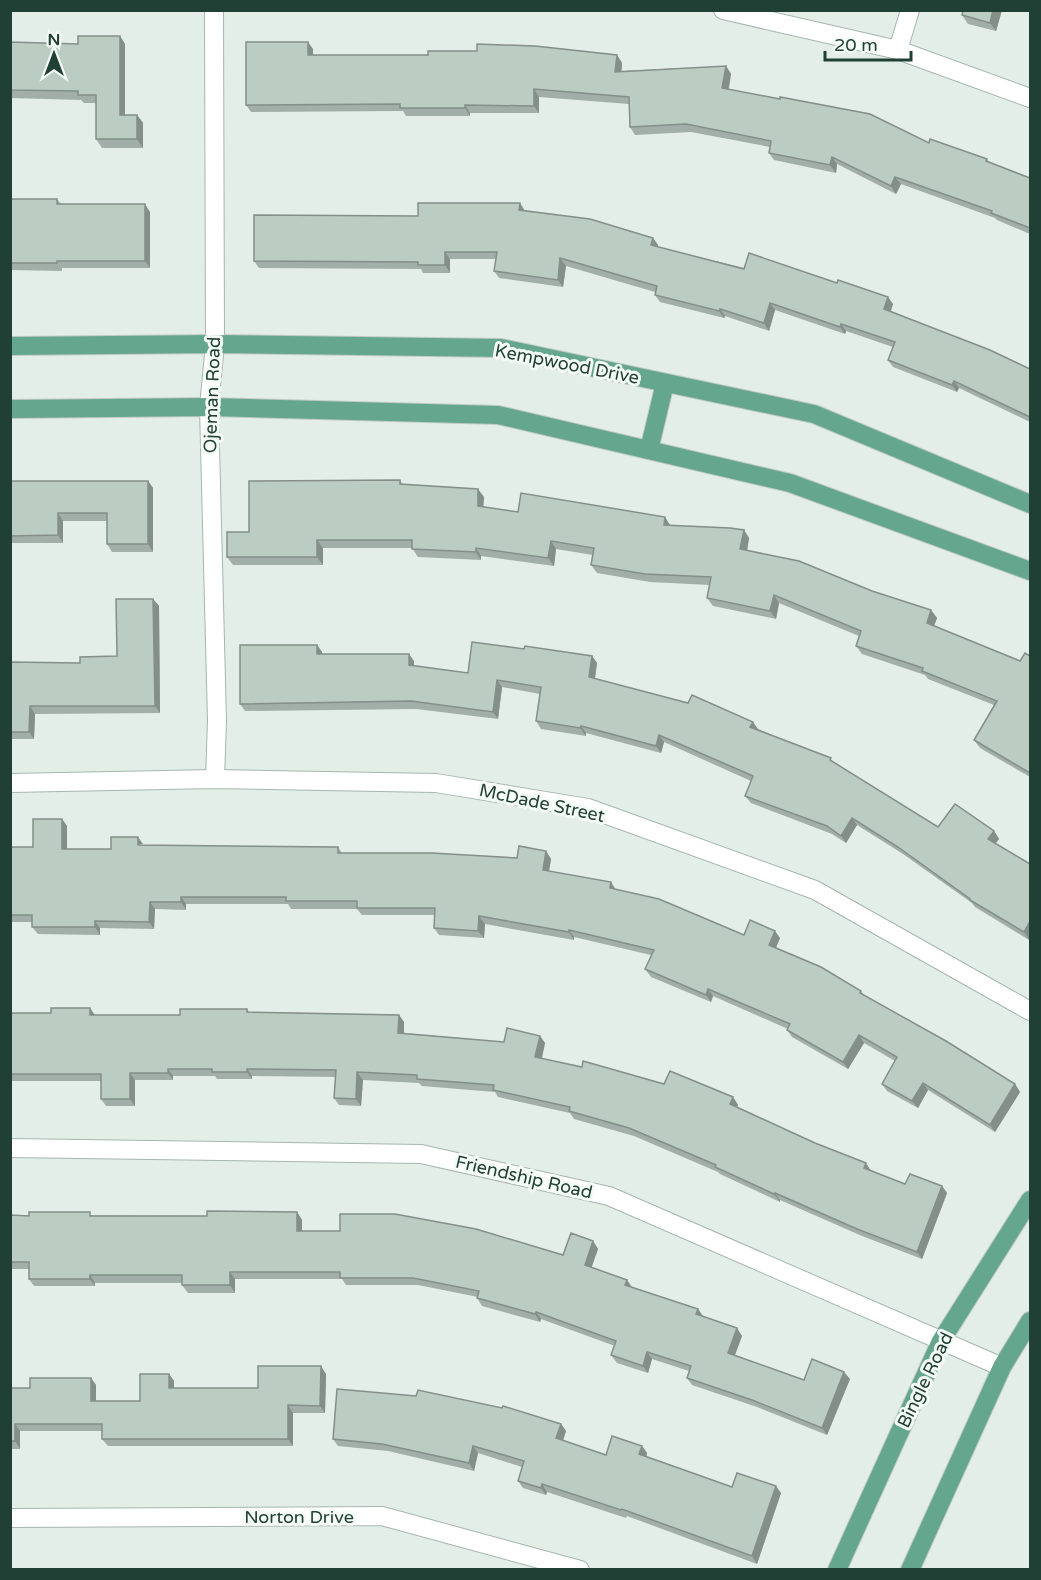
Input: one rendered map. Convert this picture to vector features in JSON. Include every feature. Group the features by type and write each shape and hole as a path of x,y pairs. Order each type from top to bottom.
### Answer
{"main road":[{"name":"Kempwood Drive","path":"10,346 214,344 501,348 814,414 1030,504"},
{"path":"649,450 665,383"},
{"path":"10,410 209,407 498,415 790,483 1030,571"},
{"name":"Bingle Road","path":"837,1569 941,1341 1030,1200"},
{"path":"910,1569 1002,1367 1030,1322"}],"street":[{"name":"Ojeman Road","path":"214,10 214,344 209,407 217,721 215,779"},
{"path":"723,10 898,50 1030,98"},
{"path":"898,50 910,10"},
{"name":"McDade Street","path":"10,783 215,779 436,783 588,808 815,890 1030,1011"},
{"name":"Friendship Road","path":"10,1148 421,1154 609,1196 1002,1367"},
{"name":"Norton Drive","path":"10,1518 382,1516 580,1569"}],"building":[{"path":"963,10 993,10 990,23 962,15"},
{"path":"78,36 120,36 120,115 137,115 137,139 96,139 96,95 78,95 78,91 10,90 10,42 78,44"},
{"path":"246,42 308,42 308,55 428,55 428,51 477,51 477,44 535,46 617,55 615,72 726,66 722,88 870,114 929,143 930,139 987,159 986,161 1030,178 1030,228 991,213 992,211 895,177 891,186 832,157 830,165 769,153 771,141 686,124 630,127 629,97 534,89 534,106 465,105 465,108 400,108 400,104 246,105"},
{"path":"10,199 57,199 57,204 145,204 145,261 10,263"},
{"path":"418,203 520,203 519,210 590,219 653,238 651,245 744,269 749,253 837,283 838,280 888,297 884,309 990,350 1030,369 1030,417 954,381 952,385 888,360 895,342 841,324 840,327 770,303 764,323 720,309 719,311 655,295 657,286 560,258 558,280 494,271 497,252 445,252 445,265 418,265 418,262 254,261 254,215 418,216"},
{"path":"400,480 400,484 478,489 478,506 518,512 521,493 665,517 664,525 744,530 740,549 799,561 872,591 931,610 927,623 1020,661 1025,653 1030,656 1030,773 974,740 997,701 922,671 923,668 856,646 861,631 774,595 770,611 707,598 711,577 645,574 591,565 594,548 551,541 548,558 476,548 476,552 412,549 412,540 317,540 317,557 227,557 227,532 249,532 249,481"},
{"path":"10,481 148,481 148,544 107,544 107,513 58,513 58,535 10,536"},
{"path":"116,599 153,599 155,706 30,706 29,732 10,732 10,662 80,663 80,657 117,656"},
{"path":"472,642 524,649 525,646 592,656 589,677 688,703 692,695 753,722 750,727 831,758 830,760 938,827 955,804 994,831 988,839 1030,864 1030,921 1024,932 970,900 898,847 852,818 841,836 827,826 745,796 753,776 659,735 656,746 581,726 580,728 536,721 541,687 497,680 493,712 411,701 240,704 240,645 317,645 317,654 409,654 409,665 468,673"},
{"path":"33,819 62,819 62,849 111,849 111,837 138,837 138,845 338,847 338,853 432,853 517,858 519,846 546,851 543,870 611,882 610,888 659,899 744,935 750,920 775,931 769,945 821,967 861,991 860,993 946,1041 1015,1084 990,1125 923,1083 912,1101 882,1084 897,1057 859,1035 843,1062 787,1030 790,1024 708,989 706,995 645,969 654,950 569,930 569,932 479,916 478,931 434,928 435,908 357,908 357,901 286,901 286,897 181,897 181,902 150,902 149,922 95,921 95,927 32,927 32,915 10,915 10,847 33,847"},
{"path":"51,1008 90,1008 90,1015 180,1015 180,1009 247,1009 247,1012 399,1015 398,1033 504,1042 507,1028 540,1036 535,1057 582,1067 583,1061 664,1084 670,1071 733,1097 730,1104 815,1143 866,1163 864,1168 905,1184 910,1174 942,1186 917,1252 774,1194 715,1167 716,1165 629,1128 569,1111 570,1107 493,1090 494,1085 417,1079 417,1075 357,1072 356,1099 334,1098 336,1070 247,1069 247,1072 212,1072 212,1069 168,1069 168,1073 130,1073 130,1099 101,1099 101,1074 10,1074 10,1013 51,1013"},
{"path":"207,1211 297,1212 297,1231 340,1231 340,1214 395,1214 476,1229 563,1255 571,1233 593,1241 585,1265 627,1280 625,1285 698,1309 696,1314 737,1328 728,1353 804,1380 812,1359 844,1372 822,1428 752,1400 687,1378 691,1366 647,1352 643,1366 611,1355 616,1341 536,1312 535,1314 477,1298 479,1291 413,1278 340,1278 340,1272 230,1272 230,1285 182,1285 182,1275 90,1275 90,1279 29,1279 29,1262 10,1262 10,1215 29,1216 29,1212 90,1212 90,1216 207,1216"},
{"path":"258,1366 321,1366 320,1406 288,1405 288,1439 102,1439 102,1424 15,1424 15,1441 10,1441 10,1388 30,1388 30,1378 91,1378 91,1401 140,1401 140,1374 169,1374 169,1388 258,1388"},
{"path":"337,1389 416,1396 418,1390 502,1408 503,1406 561,1424 556,1438 606,1455 612,1436 642,1446 639,1454 732,1487 737,1473 776,1486 752,1556 622,1509 542,1484 541,1488 518,1481 524,1461 473,1446 469,1463 382,1444 333,1439"}]}
